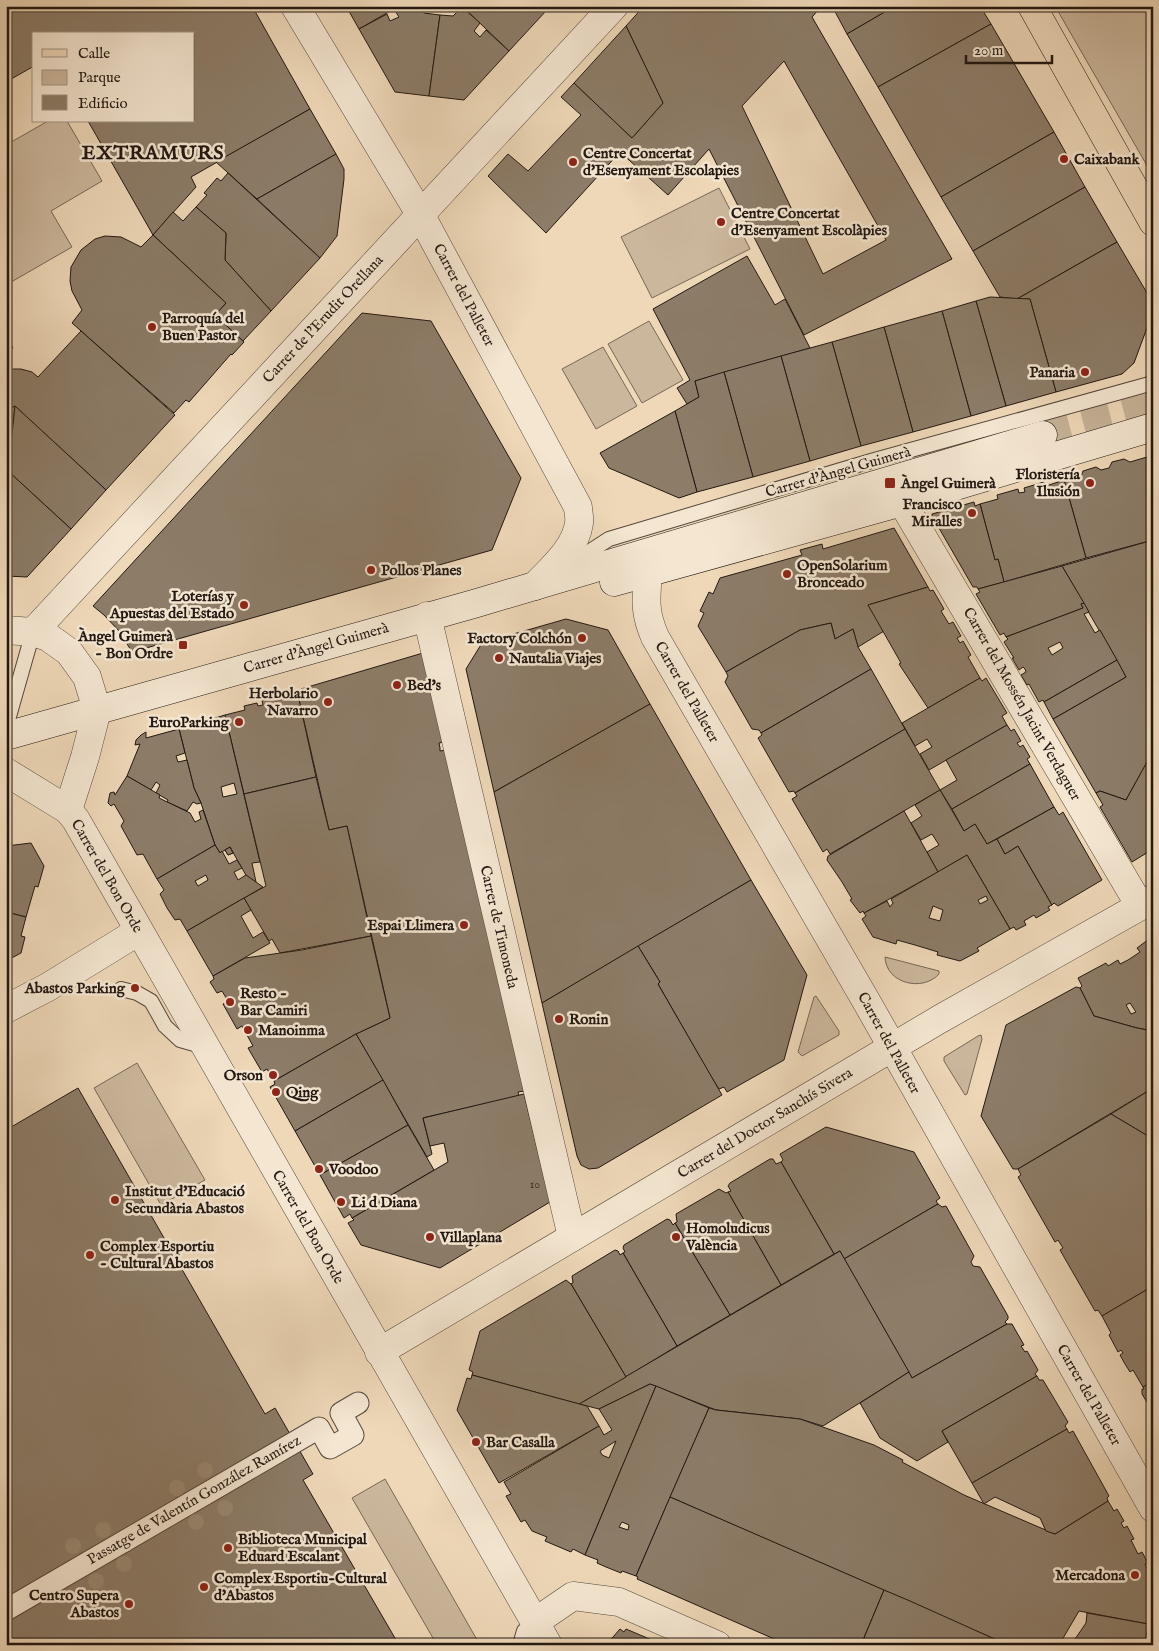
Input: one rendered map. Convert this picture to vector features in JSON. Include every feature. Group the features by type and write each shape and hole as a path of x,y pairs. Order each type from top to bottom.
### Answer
{"main road":[{"path":"1032,6 1153,222"}],"street":[{"name":"Carrer del Palleter","path":"295,6 420,214 578,507 579,524 574,539 564,554 535,586"},
{"name":"Carrer de l’Erudit Orellana","path":"33,632 614,6"},
{"name":"Carrer d'Àngel Guimerà","path":"535,586 607,584 902,502 1153,427"},
{"name":"Carrer d'Àngel Guimerà","path":"6,736 535,586 1043,435"},
{"name":"Carrer del Mossén Jacint Verdaguer","path":"902,502 1146,902"},
{"name":"Carrer del Palleter","path":"648,572 645,605 648,621 655,637 892,1048 1153,1508"},
{"name":"Carrer de Timoneda","path":"426,616 572,1237"},
{"path":"6,630 33,632 48,637 69,652 86,677 97,710 85,757 68,810 6,772"},
{"name":"Carrer del Bon Orde","path":"68,810 81,829 541,1633"},
{"name":"Carrer del Doctor Sanchís Sivera","path":"379,1352 465,1303 572,1237 940,1019 1146,902"},
{"path":"6,1009 48,987 139,931"},
{"name":"Passatge de Valentín González Ramírez","path":"6,1610 319,1428 330,1448 353,1434 350,1408"},
{"path":"541,1633 573,1596 618,1602 717,1645"}],"lane":[{"name":"Carrer d'Àngel Guimerà","path":"535,586 609,539 871,461 1153,384"},
{"path":"6,727 33,632"},
{"path":"121,989 137,993 151,1001 164,1026 180,1040 206,1048"},
{"path":"520,1645 524,1631 541,1633"}],"green space":[{"path":"1055,6 1153,6 1153,176"},
{"path":"46,122 68,122 102,181 51,211 72,247 6,285 6,145"},
{"path":"719,188 750,249 652,298 621,237"},
{"path":"649,321 683,380 642,403 608,344"},
{"path":"603,347 637,406 596,429 562,369"},
{"path":"885,957 939,971 939,974 932,980 924,983 906,982 892,974 887,966"},
{"path":"816,996 839,1031 839,1035 802,1056 798,1052 814,997"},
{"path":"981,1035 982,1039 967,1094 965,1095 944,1061 944,1057"},
{"path":"137,1063 205,1180 161,1205 94,1088"},
{"path":"385,1479 480,1645 437,1645 352,1498"}],"building":[{"path":"6,6 252,6 310,109 191,177 196,187 153,235 89,122 195,122 195,32 32,32 32,67 6,82"},
{"path":"346,6 399,6 359,29"},
{"path":"399,6 420,6 424,13 440,15 429,96 395,92 359,29 387,14 390,21 399,17 394,9"},
{"path":"462,6 538,6 545,12 509,51"},
{"path":"538,6 550,6 545,12"},
{"name":"Centre Concertat d'Esenyament Escolapies","path":"644,6 822,6 812,17 952,259 804,335 709,149 668,195 620,152 546,233 488,176 508,154 528,171 581,115 561,97 574,83 632,138 663,103 626,26","holes":["784,61 886,240 823,274 742,106"]},
{"path":"832,6 895,6 847,34"},
{"path":"895,6 980,6 991,24 878,87 847,34"},
{"path":"462,7 480,23 474,31 480,37 486,30 509,51 464,100 429,96 440,15 453,16"},
{"path":"991,24 1054,132 941,197 878,87"},
{"path":"626,26 663,103 632,138 574,83"},
{"path":"310,109 336,154 257,199 216,162"},
{"path":"1054,132 1085,187 973,251 941,197"},
{"path":"336,154 344,169 337,236 320,258 257,199"},
{"path":"228,173 320,258 271,311 225,260 226,233 196,207 207,195 204,193 217,178 221,181"},
{"path":"1085,187 1117,242 1017,299 1000,297 973,251"},
{"path":"196,207 226,233 225,260 271,311 243,341 215,315 226,303 153,235 173,212 183,221"},
{"name":"Parroquía del Buen Pastor","path":"153,235 226,303 215,315 244,342 189,402 186,400 174,413 72,323 82,310 72,291 70,281 71,267 81,250 95,239 105,236 121,237 141,247"},
{"path":"1117,242 1150,298 1153,308 1134,363 1122,374 1056,392 1030,299 1017,299"},
{"path":"747,256 775,305 785,299 810,348 695,381 699,397 687,404 677,388 690,380 653,309"},
{"path":"990,297 1030,299 1056,392 1006,406 976,301"},
{"path":"976,301 1006,406 971,416 942,311"},
{"path":"942,311 971,416 913,432 884,327"},
{"path":"362,313 431,321 521,478 492,550 132,652 120,632 93,606"},
{"path":"884,327 913,432 861,446 832,342"},
{"path":"81,331 175,415 106,490 15,406 6,411 6,364 9,369 21,369 32,372 38,377"},
{"path":"6,336 13,348 6,352"},
{"path":"832,342 861,446 810,461 781,356"},
{"path":"781,356 810,461 753,477 724,372"},
{"path":"724,372 753,477 697,492 675,411 699,397 695,381"},
{"path":"15,406 8,471 6,472 6,411"},
{"path":"15,406 106,490 71,529 8,471"},
{"path":"675,411 697,492 679,498 609,468 600,453"},
{"path":"1153,455 1153,476 1147,457"},
{"path":"1147,457 1153,476 1153,540 1086,558 1064,480 1081,476 1083,471 1096,467 1101,470 1109,468 1112,462 1124,459 1130,462"},
{"path":"8,471 71,529 27,577 6,576 6,472"},
{"path":"1064,480 1086,558 1004,582 998,559 995,560 980,504 998,499 997,495 1018,489 1019,493 1025,492 1024,488 1044,482 1046,486"},
{"path":"974,502 975,506 980,504 995,560 998,559 1004,582 978,589 973,587 932,516 932,514"},
{"path":"894,528 928,587 868,605 884,631 858,647 853,629 835,639 831,623 800,630 726,672 698,626 704,613 700,611 709,592 713,594 720,578 802,555 800,550 822,544 823,549"},
{"path":"1153,540 1153,752 1126,800 1100,791 1096,793 1053,719 1126,677 1062,566"},
{"path":"1062,566 1084,603 1081,604 1083,608 1006,637 1004,633 1000,635 976,594 980,592 978,589"},
{"path":"928,587 930,591 933,590 944,609 941,611 949,624 953,622 961,636 957,638 960,643 963,641 971,655 968,657 980,678 928,708 899,664 901,663 868,605"},
{"path":"1084,603 1089,612 1084,614 1095,633 1100,630 1117,660 1044,702 1043,700 1039,702 1029,684 1027,685 1021,675 1026,672 1025,669 1023,667 1019,670 1012,658 1014,658 1004,642 1008,639 1006,637 1083,608 1081,604","holes":["1060,642 1063,648 1052,655 1048,648"]},
{"path":"566,619 608,630 650,704 494,792 466,669 482,643"},
{"path":"831,623 835,639 853,629 858,647 871,669 761,733 759,730 752,729 725,682 728,676 726,672 800,630"},
{"path":"423,653 444,742 439,743 440,751 446,750 524,1091 518,1092 519,1096 423,1118 432,1154 427,1157 356,1034 390,1018 347,826 329,830 298,695 302,694 301,689"},
{"path":"1117,660 1126,677 1053,719 1044,702"},
{"path":"871,669 905,729 795,793 794,791 789,792 758,738 762,735 761,733"},
{"path":"980,678 982,681 986,678 1007,713 1002,716 1007,725 929,770 920,754 932,747 927,739 915,746 902,723"},
{"path":"298,695 316,777 244,794 225,715 245,710 244,706 257,703 258,706 263,705 262,701 275,697 276,701"},
{"path":"650,704 751,880 542,1003 494,792"},
{"path":"225,715 260,862 252,863 256,882 247,877 230,847 220,853 215,845 194,788 179,729","holes":["234,783 237,794 223,797 221,787"]},
{"path":"1007,725 1011,731 1014,729 1021,741 1017,743 1020,747 1023,745 1030,757 1027,759 1030,764 952,809 940,790 957,780 946,760"},
{"path":"179,729 185,753 176,756 178,762 187,760 194,788 201,803 193,802 187,811 167,802 168,800 156,793 160,785 156,782 151,790 127,776 140,744 135,745 136,740 141,735 146,732 146,738"},
{"path":"905,729 940,790 830,854 827,849 823,852 792,799 797,796 795,793"},
{"path":"1153,752 1153,768 1148,760"},
{"path":"1148,760 1153,768 1153,849 1132,862 1100,807 1103,805 1096,793 1100,791 1126,800"},
{"path":"1030,764 1054,807 987,844 975,824 964,831 952,809"},
{"path":"127,776 160,795 159,798 190,813 195,822 201,819 199,812 203,810 215,845 157,879 143,854 137,855 121,826 124,821 114,804 111,806 108,803 110,793 114,792 115,795"},
{"path":"316,777 329,830 347,826 371,936 280,953 272,939 269,941 244,898 266,886 244,794"},
{"path":"940,790 964,831 975,824 987,844 997,839 1005,854 1018,846 1052,905 1048,907 1050,910 1036,918 1034,915 1024,921 1026,925 1016,930 1014,927 1010,929 967,855 938,872 927,852 939,845 932,834 921,840 911,823 922,816 915,805"},
{"path":"1054,807 1059,815 1063,812 1102,880 1058,906 1054,903 1052,905 1018,846 1005,854 997,839"},
{"path":"904,811 938,872 864,913 863,911 860,913 850,900 852,899 827,860 828,856"},
{"path":"31,843 44,866 38,887 35,886 26,917 6,912 6,846"},
{"path":"215,845 220,853 222,851 229,864 237,860 242,868 234,872 238,880 246,875 263,887 187,931 180,919 175,920 167,908 160,894 164,890 157,879","holes":["206,875 208,880 198,886 195,881"]},
{"path":"230,847 233,853 228,855 225,850"},
{"path":"230,847 233,853 228,855 225,850"},
{"path":"967,855 1010,929 977,948 979,951 960,961 937,955 938,952 897,940 896,944 873,937 862,919 866,916 864,913 887,901 890,907 893,903 891,899","holes":["986,896 988,900 980,904 978,900","933,906 943,910 940,921 929,918"]},
{"path":"751,880 807,975 784,1060 727,1092 724,1087 719,1089 713,1080 658,984 660,982 638,946"},
{"path":"244,898 251,910 241,916 253,938 263,932 270,943 213,976 187,931"},
{"path":"6,912 26,917 21,936 25,937 21,953 6,961"},
{"path":"371,936 390,1018 356,1034 274,1081 267,1069 262,1072 248,1048 253,1046 242,1026 237,1029 223,1004 228,1001 222,991 217,993 210,982 214,979 213,976 245,958 302,950"},
{"path":"1153,936 1153,1017 1149,1020 1153,1023 1153,1031 1094,1016 1080,988 1082,986 1078,978 1106,963 1108,966 1118,960 1120,964 1128,960 1140,952 1137,948","holes":["1130,1003 1136,1012 1131,1014 1126,1005"]},
{"path":"638,946 722,1095 598,1168 589,1169 581,1165 577,1156 542,1003"},
{"path":"1076,987 1080,988 1094,1016 1153,1031 1153,1088 1018,1169 1013,1169 981,1116 1006,1025"},
{"path":"356,1034 383,1080 295,1131 270,1087 275,1084 274,1081"},
{"path":"383,1080 408,1125 320,1175 295,1131"},
{"name":"Complex Esportiu - Cultural Abastos","path":"78,1088 265,1414 275,1408 313,1474 303,1480 399,1645 6,1645 6,1130"},
{"path":"1153,1088 1153,1139 1111,1114"},
{"path":"524,1094 550,1202 440,1268 361,1245 348,1223 354,1220 352,1218 448,1162 444,1143 430,1146 423,1118"},
{"path":"1111,1114 1153,1139 1153,1286 1102,1316 1098,1310 1095,1311 1060,1250 1063,1248 1058,1240 1055,1242 1018,1177 1021,1175 1018,1169"},
{"path":"408,1125 434,1170 352,1218 350,1214 344,1218 320,1175"},
{"path":"826,1127 914,1152 940,1198 936,1201 938,1204 844,1259 840,1251 834,1254 781,1162 783,1160 780,1154"},
{"path":"773,1159 776,1164 781,1162 834,1254 781,1285 728,1192 731,1191 728,1186 730,1183"},
{"path":"719,1189 726,1193 728,1192 781,1285 730,1315 675,1223 677,1222 676,1214"},
{"path":"938,1204 942,1207 946,1206 974,1256 971,1262 973,1266 980,1267 1008,1319 1005,1322 1007,1324 912,1378 844,1259"},
{"path":"667,1219 673,1225 675,1223 730,1315 677,1346 623,1253 625,1252 624,1245"},
{"path":"615,1250 620,1255 623,1253 677,1346 626,1377 571,1284 573,1283 572,1276"},
{"path":"840,1251 909,1372 823,1426 800,1419 716,1410 650,1384 599,1409 579,1404"},
{"path":"566,1280 571,1284 626,1377 579,1404 472,1375 473,1372 469,1370 480,1331"},
{"path":"1153,1286 1153,1381 1143,1387 1133,1370 1130,1372 1125,1364 1120,1355 1123,1353 1121,1350 1118,1352 1102,1316"},
{"path":"1007,1324 1012,1324 1024,1345 1021,1346 1025,1352 1027,1351 1038,1370 1035,1374 1037,1376 942,1431 948,1442 917,1461 880,1438 860,1403 909,1372 912,1378"},
{"path":"472,1375 587,1406 599,1426 499,1483 457,1410 467,1378 471,1379"},
{"path":"1037,1376 1039,1380 1043,1380 1068,1422 1065,1426 1067,1429 972,1483 942,1431"},
{"path":"1153,1381 1153,1413 1150,1409 1152,1405 1148,1404 1142,1394 1142,1389"},
{"path":"650,1384 656,1386 585,1555 573,1549 571,1552 545,1541 547,1537 532,1531 525,1520 521,1522 506,1496 511,1494 504,1482 599,1426 604,1435 612,1430 599,1409","holes":["616,1441 609,1458 602,1455 600,1451"]},
{"path":"656,1386 709,1408 636,1576 606,1567 597,1563 598,1560 585,1555","holes":["622,1522 629,1525 628,1530 619,1527"]},
{"path":"709,1408 800,1419 874,1445 964,1495 1055,1534 1108,1501 1114,1511 1117,1509 1124,1521 1121,1523 1124,1528 1127,1526 1134,1539 1131,1540 1138,1554 1142,1552 1148,1563 1145,1564 1149,1573 1153,1571 1153,1593 1150,1606 1153,1606 1152,1620 1148,1620 1148,1624 1079,1611 1059,1645 1008,1645 670,1497"},
{"path":"1067,1429 1069,1433 1073,1431 1109,1496 1107,1498 1108,1501 1055,1534 1046,1531 1040,1518 995,1497 984,1504 972,1483"},
{"path":"670,1497 884,1590 861,1645 788,1645 637,1579 638,1577 636,1576"},
{"path":"884,1590 910,1601 1008,1645 861,1645"},
{"path":"1087,1613 1148,1624 1145,1645 1071,1645 1086,1623"},
{"path":"620,1629 624,1632 626,1629 659,1643 660,1641 669,1645 606,1645"}],"tunnel":[{"path":"1043,435 1153,406"}],"place":[{"name":"Caixabank","path":"1064,159"},
{"name":"Centre Concertat d'Esenyament Escolapies","path":"573,162"},
{"name":"Centre Concertat d'Esenyament Escolàpies","path":"721,222"},
{"name":"Parroquía del Buen Pastor","path":"152,327"},
{"name":"Panaria","path":"1085,372"},
{"name":"Àngel Guimerà","path":"890,483"},
{"name":"Floristería Ilusión","path":"1090,483"},
{"name":"Francisco Miralles","path":"972,513"},
{"name":"Pollos Planes","path":"371,570"},
{"name":"OpenSolarium Bronceado","path":"787,574"},
{"name":"Loterías y Apuestas del Estado","path":"244,605"},
{"name":"Factory Colchón","path":"582,638"},
{"name":"Àngel Guimerà - Bon Ordre","path":"183,645"},
{"name":"Nautalia Viajes","path":"499,658"},
{"name":"Bed's","path":"397,685"},
{"name":"Herbolario Navarro","path":"328,702"},
{"name":"EuroParking","path":"239,722"},
{"name":"Espai Llimera","path":"464,925"},
{"name":"Abastos Parking","path":"135,988"},
{"name":"Resto - Bar Camiri","path":"230,1002"},
{"name":"Ronin","path":"559,1019"},
{"name":"Manoinma","path":"248,1030"},
{"name":"Orson","path":"273,1075"},
{"name":"Qing","path":"276,1092"},
{"name":"Voodoo","path":"319,1169"},
{"name":"Institut d'Educació Secundària Abastos","path":"115,1200"},
{"name":"Li d Diana","path":"341,1202"},
{"name":"Villaplana","path":"430,1237"},
{"name":"Homoludicus València","path":"676,1237"},
{"name":"Complex Esportiu - Cultural Abastos","path":"90,1255"},
{"name":"Bar Casalla","path":"476,1442"},
{"name":"Biblioteca Municipal Eduard Escalant","path":"228,1548"},
{"name":"Mercadona","path":"1135,1575"},
{"name":"Complex Esportiu-Cultural d'Abastos","path":"204,1587"},
{"name":"Centro Supera Abastos","path":"129,1604"}],"district":[{"name":"EXTRAMURS","path":"153,153"}]}
